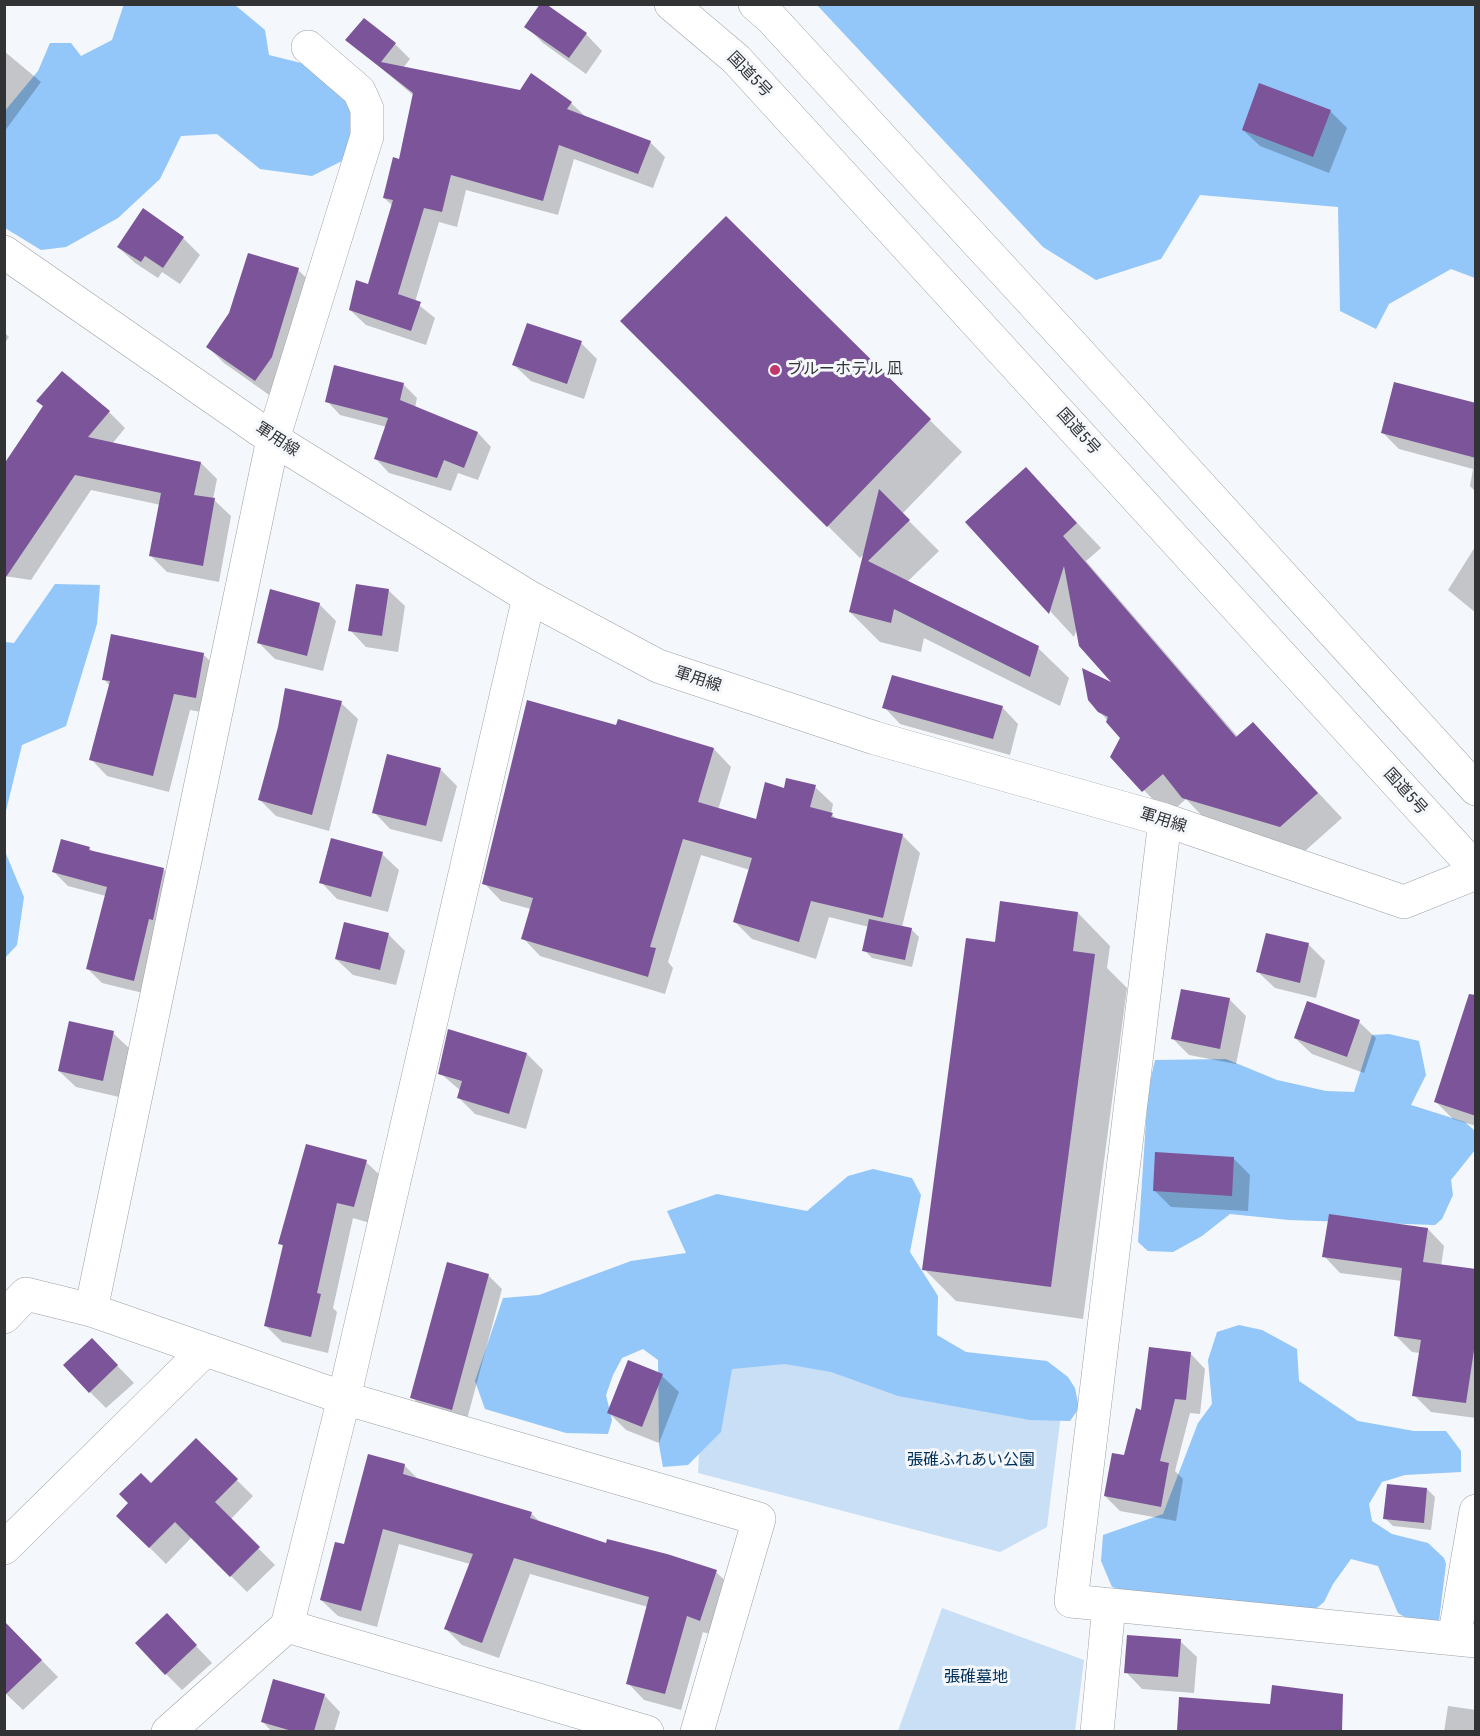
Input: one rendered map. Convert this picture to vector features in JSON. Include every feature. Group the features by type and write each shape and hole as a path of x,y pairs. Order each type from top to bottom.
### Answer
{"main road":[{"name":"国道5号","path":"671,4 736,59 1476,871"},
{"path":"755,4 771,18 1064,336 1476,789"},
{"path":"91,1310 273,439 367,136 367,109 359,91 308,47"},
{"name":"軍用線","path":"4,252 273,439 529,597 658,666 875,738 1165,820 1404,902 1476,871"},
{"path":"168,1731 287,1626 344,1398 529,597"},
{"path":"1165,820 1071,1601 1465,1640 1476,1511"},
{"path":"4,1317 26,1294 91,1310 344,1398 759,1520 697,1731"},
{"path":"4,1548 205,1350"},
{"path":"1097,1731 1109,1605"},
{"path":"287,1626 647,1731"}],"green space":[{"name":"張碓ふれあい公園","path":"706,1327 1063,1398 1047,1527 1000,1552 698,1473"},
{"name":"張碓墓地","path":"942,1608 1084,1660 1075,1731 898,1731"}],"shaded area":[{"path":"124,4 235,5 265,30 269,55 301,63 338,87 357,109 350,157 312,176 260,169 217,134 181,136 160,179 118,218 66,247 41,250 5,228 4,112 38,71 50,43 71,43 81,56 112,40"},
{"path":"817,5 1475,5 1475,278 1451,269 1389,304 1376,329 1340,311 1338,207 1200,195 1161,259 1096,280 1043,247"},
{"path":"55,584 100,585 97,624 66,726 22,745 5,815 5,642 14,643"},
{"path":"4,849 24,897 17,945 5,958"},
{"path":"1389,1034 1419,1041 1426,1075 1411,1105 1465,1122 1475,1131 1475,1150 1451,1180 1453,1195 1442,1219 1435,1225 1289,1220 1230,1214 1202,1236 1173,1252 1148,1251 1138,1242 1148,1091 1155,1060 1226,1059 1277,1080 1326,1091 1354,1092 1372,1035"},
{"path":"873,1169 912,1178 921,1195 910,1252 938,1296 937,1335 966,1352 1047,1361 1068,1377 1075,1388 1079,1408 1070,1421 1030,1420 898,1396 831,1372 785,1364 732,1369 721,1432 688,1465 663,1467 659,1445 658,1360 643,1349 622,1358 613,1375 606,1395 612,1420 608,1434 566,1433 485,1409 475,1381 503,1298 539,1295 631,1261 686,1253 667,1211 717,1194 807,1211 848,1176"},
{"path":"1239,1325 1262,1330 1297,1349 1299,1381 1358,1421 1414,1431 1446,1431 1461,1451 1461,1472 1405,1475 1382,1482 1369,1504 1372,1521 1392,1534 1428,1543 1444,1558 1446,1564 1439,1621 1411,1621 1398,1613 1378,1566 1351,1559 1333,1584 1324,1602 1307,1616 1157,1600 1112,1587 1101,1561 1103,1535 1163,1514 1198,1423 1212,1404 1208,1360 1217,1332"}],"building":[{"path":"540,4 546,4 587,33 569,58 524,27"},
{"path":"364,18 396,43 381,62 520,90 531,73 572,102 567,109 651,141 638,174 559,145 543,201 451,175 442,212 424,208 398,294 421,302 411,331 349,310 356,280 368,284 393,200 383,198 393,157 399,159 413,93 345,40"},
{"path":"1259,83 1331,110 1313,157 1242,130"},
{"path":"143,208 184,237 163,268 145,256 141,262 117,247"},
{"name":"ブルーホテル 凪","path":"726,216 931,419 827,527 620,321"},
{"path":"248,253 299,268 272,357 255,381 206,347 229,313"},
{"path":"527,323 582,341 567,384 512,365"},
{"path":"334,365 404,383 400,400 478,432 464,468 444,460 437,478 374,459 388,418 325,402"},
{"path":"62,371 110,411 88,437 201,462 194,495 215,498 203,566 149,556 161,493 75,475 4,580 4,464 43,406 36,401"},
{"path":"1394,382 1476,403 1476,458 1381,433"},
{"path":"1026,467 1077,523 1063,536 1236,737 1253,722 1318,793 1280,827 1182,798 1163,774 1142,792 1110,757 1120,738 1106,722 1108,717 1098,712 1088,700 1082,668 1111,682 1079,646 1064,566 1049,614 965,522"},
{"path":"879,489 910,520 868,561 1039,646 1030,677 894,609 891,623 849,612"},
{"path":"356,584 389,589 382,636 348,631"},
{"path":"270,589 320,603 307,656 257,643"},
{"path":"111,634 204,653 196,698 174,694 153,776 89,760 110,681 102,680"},
{"path":"892,675 1003,706 993,739 882,708"},
{"path":"285,688 342,701 312,815 258,800 278,727"},
{"path":"527,700 616,725 618,719 714,748 698,802 756,819 765,782 784,788 786,778 816,785 810,807 833,813 831,817 903,834 883,918 811,901 799,942 733,922 752,858 683,839 650,947 656,948 648,977 521,939 533,898 482,884"},
{"path":"387,754 441,768 426,826 372,813"},
{"path":"331,838 383,852 371,897 319,883"},
{"path":"61,839 90,847 89,850 164,868 153,920 149,919 134,981 86,969 107,887 52,872"},
{"path":"1000,901 1078,912 1073,951 1095,954 1051,1287 922,1270 966,938 995,942"},
{"path":"869,919 912,928 905,960 862,951"},
{"path":"344,922 389,933 380,970 335,959"},
{"path":"1266,933 1309,943 1300,983 1256,972"},
{"path":"1181,989 1230,998 1220,1049 1171,1039"},
{"path":"1469,994 1476,995 1476,1116 1434,1102"},
{"path":"1307,1001 1360,1020 1347,1057 1294,1038"},
{"path":"69,1021 114,1031 103,1081 58,1071"},
{"path":"448,1029 527,1053 509,1114 457,1098 462,1081 438,1074"},
{"path":"306,1144 367,1160 354,1207 337,1203 317,1293 321,1294 311,1337 264,1326 283,1245 278,1244"},
{"path":"1155,1152 1234,1157 1232,1196 1153,1191"},
{"path":"1329,1214 1428,1228 1423,1262 1476,1269 1476,1337 1466,1403 1412,1396 1421,1340 1394,1336 1402,1268 1322,1257"},
{"path":"447,1262 489,1274 452,1410 410,1398"},
{"path":"92,1338 118,1365 89,1393 63,1365"},
{"path":"1149,1347 1191,1352 1186,1400 1175,1399 1160,1461 1169,1463 1161,1507 1104,1496 1112,1453 1124,1455 1136,1408 1141,1410"},
{"path":"628,1360 663,1374 642,1427 607,1413"},
{"path":"196,1438 238,1479 215,1502 260,1547 230,1577 175,1522 149,1548 116,1516 128,1503 119,1494 141,1473 151,1483"},
{"path":"368,1454 405,1464 403,1474 532,1512 530,1518 606,1543 607,1539 667,1554 717,1570 700,1621 687,1616 665,1694 626,1684 649,1597 514,1558 482,1643 444,1629 473,1554 383,1529 361,1611 320,1600 335,1542 344,1544"},
{"path":"1387,1484 1427,1488 1424,1523 1383,1519"},
{"path":"167,1613 197,1645 165,1675 135,1643"},
{"path":"4,1621 42,1660 4,1696"},
{"path":"1127,1635 1181,1639 1178,1677 1124,1673"},
{"path":"273,1679 325,1694 314,1731 292,1731 261,1722"},
{"path":"1272,1685 1343,1694 1342,1731 1177,1731 1179,1697 1270,1704"}],"place":[{"name":"ブルーホテル 凪","path":"775,370"}]}
